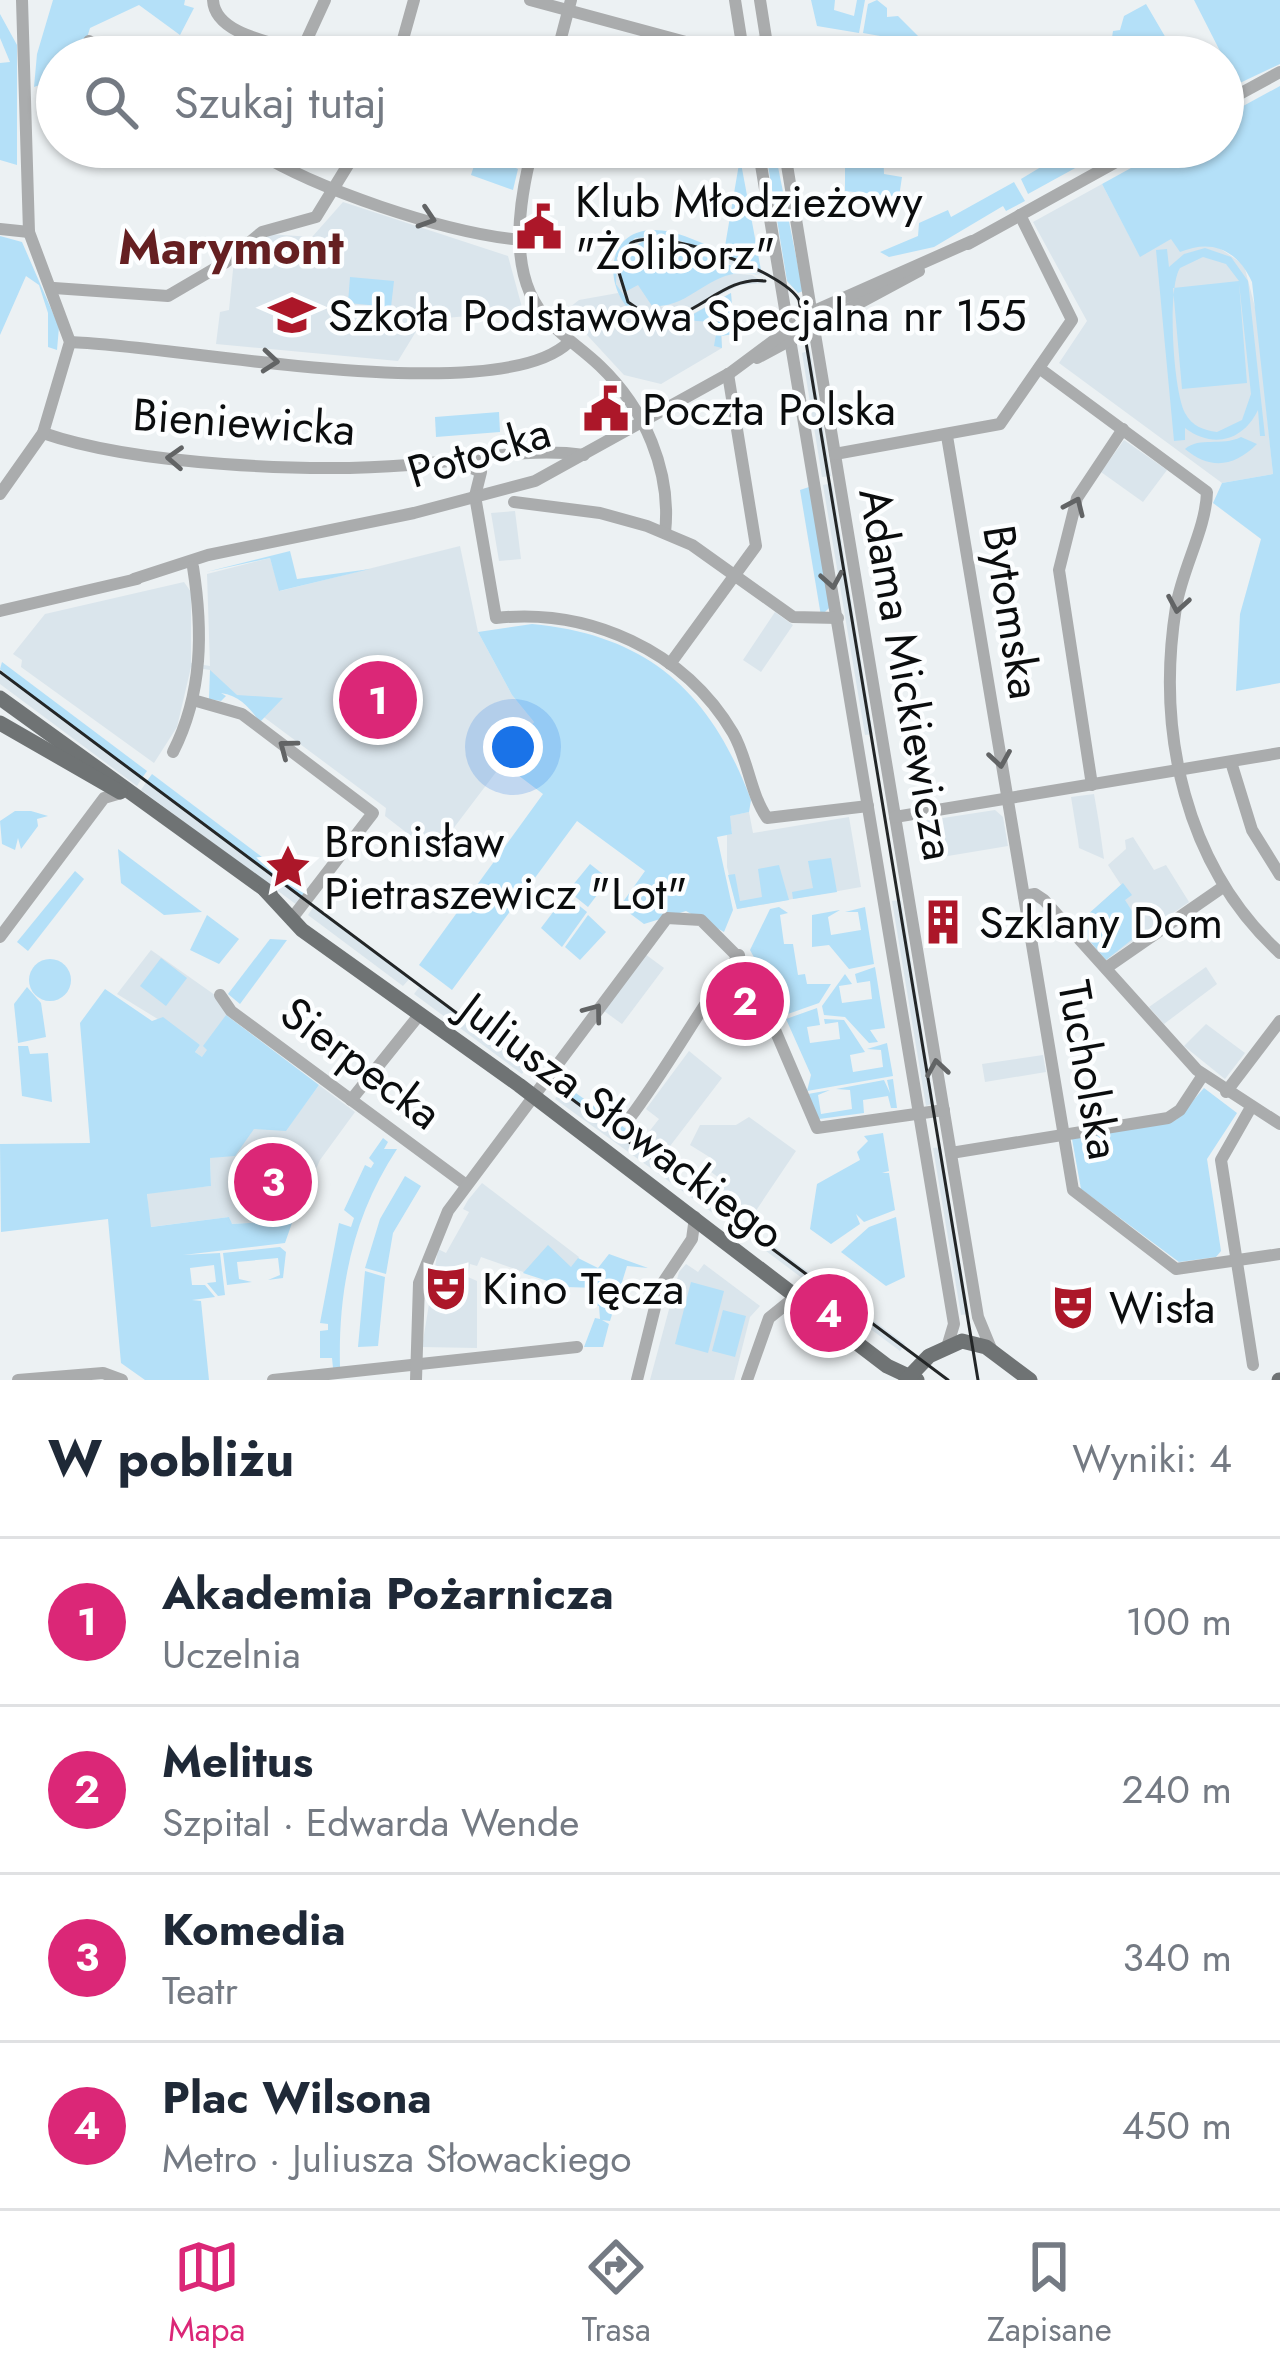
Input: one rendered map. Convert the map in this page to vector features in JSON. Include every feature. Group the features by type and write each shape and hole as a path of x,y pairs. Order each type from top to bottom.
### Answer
{"main road":[{"name":"Juliusza Słowackiego","path":"0,698 296,913 344,958"},
{"name":"Juliusza Słowackiego","path":"0,723 98,779 113,795 175,823"},
{"name":"Juliusza Słowackiego","path":"265,890 296,925 532,1095 903,1376"},
{"path":"903,1376 948,1344 971,1341 1030,1380"}],"street":[{"path":"0,494 43,433 70,343 54,289 29,232 22,0"},
{"path":"214,0 216,15 234,30 254,36"},
{"path":"308,36 325,0"},
{"path":"404,36 414,0"},
{"path":"530,0 570,6 669,36"},
{"path":"735,0 741,36"},
{"path":"760,0 765,36"},
{"path":"562,36 570,6"},
{"path":"1244,92 1280,72"},
{"path":"285,168 472,233 521,240"},
{"path":"54,289 158,298 175,294 262,232 316,217 347,168"},
{"path":"530,168 521,240 530,293 569,342 601,367 645,420 665,533"},
{"name":"Adama Mickiewicza","path":"762,168 954,1326 948,1344"},
{"name":"Adama Mickiewicza","path":"788,168 981,1331 992,1352"},
{"name":"Potocka","path":"790,334 814,328 1105,168"},
{"path":"835,454 1000,424 1062,335 1072,312 1020,215"},
{"path":"0,229 29,232"},
{"name":"Potocka","path":"0,610 535,481 728,374 790,334 812,312 972,241"},
{"path":"70,343 439,376 550,356 569,342"},
{"path":"1040,368 1207,492 1174,628 1171,707 1178,770 1197,835 1223,887 1280,953"},
{"path":"670,664 756,541 728,374"},
{"path":"1092,785 1059,569 1077,498 1124,429"},
{"name":"Bieniewicka","path":"43,433 151,457 373,466 579,454"},
{"name":"Bytomska","path":"947,436 1006,800"},
{"path":"454,461 479,470 477,492 496,618 572,620 628,638 670,664 694,684 734,735 764,815 784,820 868,806"},
{"path":"514,502 574,508 665,533 736,574 793,617 838,618"},
{"name":"Potocka","path":"134,579 208,554 290,540"},
{"path":"173,752 193,700 202,621 193,567"},
{"path":"193,700 242,714 373,813 296,913"},
{"path":"858,745 882,741"},
{"path":"895,817 1280,753"},
{"path":"1231,761 1252,830 1280,875"},
{"path":"0,937 113,795"},
{"name":"Tucholska","path":"1006,800 1076,1196 1170,1267 1280,1254"},
{"path":"1106,968 1223,887"},
{"path":"883,895 908,891"},
{"path":"1024,896 1035,894 1044,901 1203,1075 1280,1124"},
{"path":"415,1373 421,1276 465,1184 668,918 693,916 740,955 820,1129 944,1110"},
{"path":"629,1119 667,1069 681,1035 740,955"},
{"name":"Sierpecka","path":"220,995 231,1011 465,1184"},
{"path":"351,1100 419,1014"},
{"path":"1226,1092 1280,1021"},
{"path":"951,1154 1168,1118 1180,1110 1203,1075"},
{"path":"1250,1108 1221,1160 1253,1365"},
{"path":"637,1380 660,1287 692,1238 695,1217"},
{"path":"747,1380 769,1318 782,1302 795,1297"},
{"path":"273,1380 415,1373 577,1347"},
{"path":"18,1380 104,1373 122,1380"}],"shaded area":[{"path":"53,0 185,0 184,5 194,8 180,35 139,5 90,28 88,36 42,36"},
{"path":"811,0 835,0 834,10 854,16 857,0 865,0 859,33 817,26"},
{"path":"877,0 887,8 887,17 898,16 918,36 863,33 868,4"},
{"path":"1194,0 1280,0 1280,64 1244,81 1244,36 1212,36"},
{"path":"1146,4 1165,36 1112,36 1120,30 1124,16"},
{"path":"0,14 17,45 17,165 0,160 0,63 10,62 0,38"},
{"path":"1280,86 1280,683 1236,691 1240,614 1261,539 1213,503 1222,483 1273,474 1252,282 1232,255 1214,247 1180,252 1171,239 1140,257 1102,184 1131,168 1244,168 1244,106"},
{"path":"473,168 518,169 513,190 471,175"},
{"path":"742,168 761,270 664,235 635,238 617,258 616,284 638,316 622,300 615,282 614,264 619,247 632,235 662,231 724,252"},
{"path":"768,168 778,168 803,291 798,293 787,281"},
{"path":"845,168 884,168 884,174 902,177 899,197 845,191"},
{"path":"1039,168 1075,168 1028,194 1021,179"},
{"path":"1014,182 1025,201 1006,211 1003,206 934,247 889,257 880,252 918,236 919,223 948,210 951,217"},
{"path":"1102,184 1140,256 1171,238 1218,247 1244,265 1257,315 1273,474 1222,483 1059,363 1087,321 1033,222"},
{"path":"343,202 508,256 523,311 423,320 398,361 216,344 220,312 229,310 234,260 268,234 312,237"},
{"path":"646,234 672,237 761,270 762,275 650,238 633,245 622,257 619,275 626,291 638,284 662,307 727,273 752,275 764,283 740,285 660,324 676,323 731,293 734,334 722,335 722,348 661,384 624,375 565,311 579,300 618,293 631,311 616,284 615,264 627,243"},
{"path":"0,236 22,242 59,327 57,350 48,347 48,313 39,285 26,276 0,335"},
{"path":"650,238 762,276 730,275 680,300 652,306 638,285 625,292 619,268 628,249"},
{"path":"1205,248 1231,257 1248,281 1265,436 1260,436 1258,410 1236,435 1216,440 1185,428 1185,440 1174,441 1156,250 1167,249 1169,267 1184,254","holes":["1203,257 1226,264 1239,281 1175,288 1180,268","1239,283 1251,394 1242,420 1217,432 1198,427 1185,413 1175,362 1174,295 1182,389 1247,383"]},
{"path":"350,277 394,281 391,307 348,303"},
{"path":"731,293 734,334 721,336 722,348 714,346 719,317 713,316 711,322 683,320"},
{"path":"810,350 831,476 822,477 802,353"},
{"path":"499,412 500,432 436,437 435,417"},
{"path":"1241,437 1257,444 1222,463 1185,449 1197,443"},
{"path":"1124,440 1167,470 1143,502 1101,472"},
{"path":"832,483 873,734 865,735 823,485"},
{"path":"809,487 830,607 821,616 800,490"},
{"path":"515,511 521,559 499,561 491,513"},
{"path":"460,546 478,632 512,695 534,722 434,854 385,816 386,808 210,677 210,670 191,667 177,727 154,763 21,667 22,660 13,654 45,614 184,582 191,592 191,663 210,666 207,574 270,558 280,591"},
{"path":"290,551 297,579 370,569 279,591 270,558 206,572"},
{"path":"775,612 793,625 761,672 743,660"},
{"path":"532,624 573,630 642,656 695,700 716,729 751,800 749,812 730,816 732,834 717,837 733,910 724,932 686,911 644,924 620,906 645,871 577,821 452,990 419,965 543,794 502,763 534,722 512,695 478,632"},
{"path":"2,662 147,771 142,778 18,685 0,669"},
{"path":"0,669 142,778 137,786 0,684"},
{"path":"210,670 237,695 283,698 260,722 234,697 221,693 226,696 221,701 209,699"},
{"path":"152,774 307,891 302,898 147,781"},
{"path":"147,781 302,898 297,905 141,790"},
{"path":"1094,794 1104,859 1079,848 1071,797"},
{"path":"995,810 1003,817 1008,846 924,860 917,822"},
{"path":"15,811 48,816 37,819 38,826 21,849 18,838 15,850 2,844 0,821"},
{"path":"749,812 753,833 849,817 861,887 737,909 727,867 727,835 732,833 729,816"},
{"path":"1133,837 1154,870 1166,865 1189,902 1106,960 1076,925 1121,885 1108,865 1126,849 1125,840"},
{"path":"118,849 202,912 164,915 121,883"},
{"path":"831,858 837,892 793,899 792,892 813,888 808,861"},
{"path":"590,864 609,879 588,907 568,891"},
{"path":"779,865 789,900 737,909 728,875 735,874 740,901 762,897 758,869"},
{"path":"75,871 84,879 28,951 17,942"},
{"path":"1123,883 1132,895 1125,900 1144,930 1106,960 1076,925"},
{"path":"566,895 587,912 562,947 541,928"},
{"path":"901,900 934,1103 926,1106 892,901"},
{"path":"314,906 410,978 403,986 308,915"},
{"path":"779,907 788,913 780,915 784,944 793,944 798,975 805,974 807,984 831,984 819,1003 785,1015 750,950 770,909"},
{"path":"865,907 874,964 849,969 829,945 812,947 812,915 840,910 828,917 831,935 861,930 858,912 845,912"},
{"path":"207,915 239,939 219,964 190,950"},
{"path":"588,915 606,932 580,960 565,947"},
{"path":"270,939 287,940 240,1004 228,994"},
{"path":"151,950 222,1000 226,1015 275,1053 246,1090 195,1052 200,1045 117,994"},
{"path":"645,954 664,968 622,1024 604,1011"},
{"path":"161,958 187,978 166,1006 140,986"},
{"path":"50,959 65,965 71,980 65,995 50,1001 35,995 29,980 35,965"},
{"path":"875,967 885,1028 870,1030 878,1042 869,1043 845,1017 824,1015 822,1006 845,974 852,984 839,986 842,1003 872,999 870,981 857,983 855,974"},
{"path":"1206,967 1217,984 1164,1024 1149,1007"},
{"path":"420,986 527,1066 522,1074 414,994"},
{"path":"27,987 41,1003 46,1037 18,1043 14,1004"},
{"path":"105,989 152,1021 163,1017 200,1045 195,1052 202,1057 207,1050 203,1046 226,1015 319,1085 286,1131 254,1129 235,1156 210,1158 211,1186 147,1194 151,1227 229,1217 232,1224 293,1220 285,1243 183,1255 220,1253 225,1295 218,1296 207,1283 216,1282 214,1265 190,1268 192,1285 205,1285 215,1297 192,1300 201,1301 209,1380 145,1380 121,1363 108,1219 1,1232 0,1144 90,1143 80,1023"},
{"path":"817,1008 820,1025 807,1027 810,1043 840,1039 838,1022 825,1024 824,1019 844,1020 865,1052 850,1055 853,1072 883,1067 881,1050 867,1049 887,1043 893,1076 807,1091 811,1075 786,1019"},
{"path":"1206,1024 1245,1053 1225,1079 1184,1046"},
{"path":"18,1046 28,1046 30,1054 48,1053 52,1102 22,1096"},
{"path":"689,1051 722,1078 667,1150 648,1133 659,1119 646,1109"},
{"path":"1043,1055 1046,1072 985,1082 982,1064"},
{"path":"893,1079 897,1108 891,1108 888,1096 863,1100 864,1113 819,1119 808,1094 830,1090 818,1095 821,1114 852,1109 850,1090 836,1089 884,1080 890,1093 887,1080"},
{"path":"319,1085 355,1112 320,1160 293,1220 231,1224 229,1217 150,1227 147,1193 211,1186 210,1158 255,1128 286,1130"},
{"path":"566,1086 657,1151 653,1156 561,1091"},
{"path":"1204,1088 1237,1113 1207,1159 1221,1251 1216,1257 1179,1262 1081,1189 1072,1139 1176,1120"},
{"path":"561,1091 722,1209 717,1216 555,1099"},
{"path":"749,1117 796,1151 753,1215 714,1185 719,1178 706,1168 711,1158 690,1145 700,1125 736,1125"},
{"path":"883,1133 889,1171 882,1173 889,1173 895,1210 864,1222 856,1214 860,1224 831,1244 810,1229 817,1184 860,1160 857,1152 868,1141 864,1136"},
{"path":"383,1138 388,1142 384,1149 397,1149 369,1200 351,1254 342,1309 340,1367 333,1368 332,1358 320,1358 320,1331 328,1330 328,1324 320,1323 339,1223 351,1227 354,1218 344,1210 365,1165 371,1168 374,1163 369,1158"},
{"path":"941,1147 969,1314 961,1315 933,1148"},
{"path":"405,1176 421,1186 393,1233 386,1274 365,1268 380,1219"},
{"path":"482,1183 579,1257 560,1285 481,1257 477,1266 470,1264 468,1277 477,1281 477,1348 422,1347 438,1249 446,1253 469,1212 463,1209"},
{"path":"728,1212 905,1344 900,1351 723,1219"},
{"path":"896,1217 905,1277 886,1286 841,1252 869,1227"},
{"path":"548,1245 571,1267 578,1258 598,1268 609,1254 648,1268 627,1266 610,1321 602,1320 609,1324 603,1347 584,1347 595,1318 600,1319 599,1306 593,1305 598,1288 566,1287 523,1273"},
{"path":"280,1247 286,1252 283,1278 268,1280 280,1275 278,1258 237,1262 239,1279 252,1282 227,1285 223,1253"},
{"path":"686,1264 698,1272 704,1264 760,1306 750,1317 734,1380 650,1380 679,1272"},
{"path":"365,1271 385,1277 378,1346 358,1347"},
{"path":"691,1282 724,1291 708,1353 675,1344"},
{"path":"723,1310 746,1316 735,1357 712,1351"}],"tram line":[{"path":"765,281 736,285 683,313 654,320 628,302 617,266 631,243 667,241 747,265 770,276 799,300 978,1380"},
{"path":"0,672 948,1380"}],"place":[{"name":"Klub Młodzieżowy \"Żoliborz\"","path":"539,227"},
{"name":"Szkoła Podstawowa Specjalna nr 155","path":"292,315"},
{"name":"Poczta Polska","path":"606,409"},
{"name":"Akademia Pożarnicza","path":"378,700"},
{"name":"Bronisław Pietraszewicz \"Lot\"","path":"288,867"},
{"name":"Szklany Dom","path":"943,922"},
{"name":"Melitus","path":"745,1001"},
{"name":"Komedia","path":"273,1182"},
{"name":"Kino Tęcza","path":"446,1288"},
{"name":"Wisła","path":"1073,1307"},
{"name":"Plac Wilsona","path":"829,1313"}],"district":[{"name":"Marymont","path":"231,247"}]}
